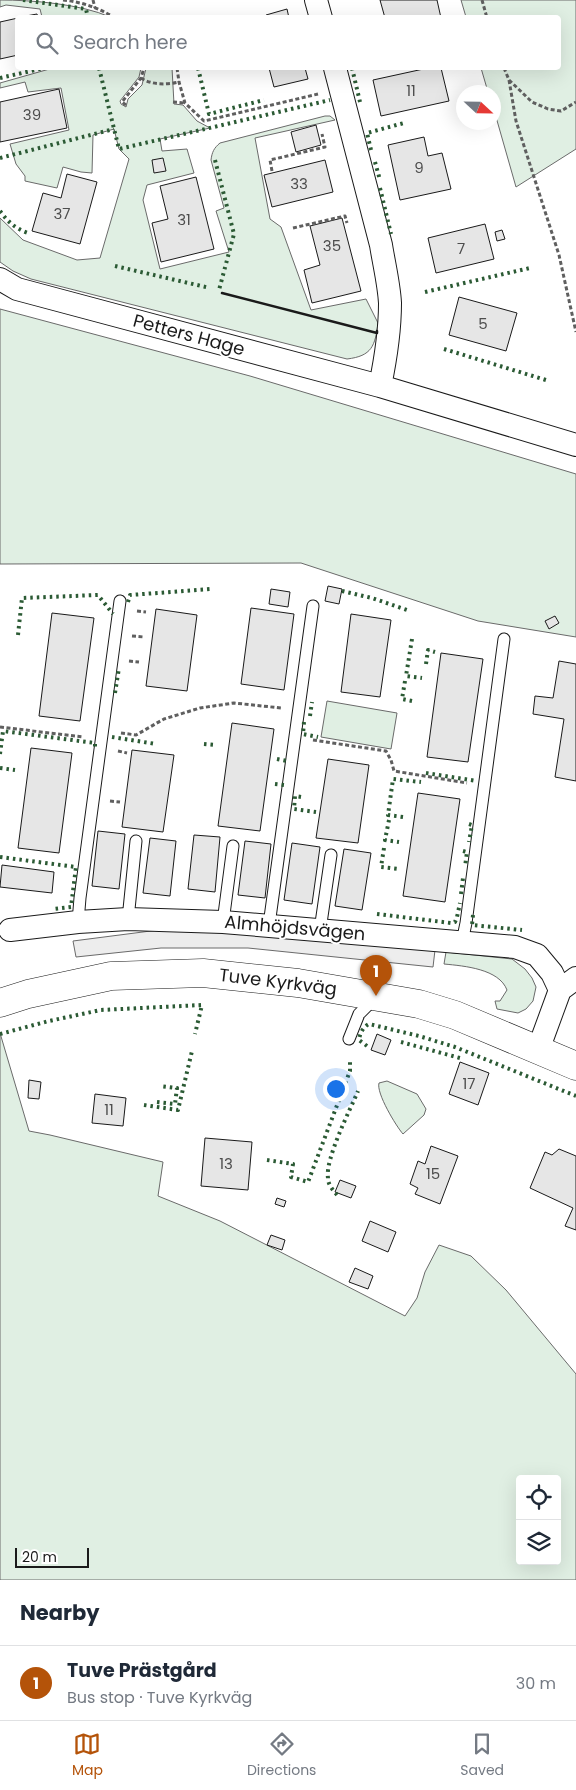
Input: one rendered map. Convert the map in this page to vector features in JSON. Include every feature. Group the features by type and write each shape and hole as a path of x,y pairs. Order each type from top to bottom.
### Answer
{"street":[{"path":"316,0 320,15"},
{"path":"337,78 381,245 390,303 384,370 380,386"},
{"name":"Petters Hage","path":"0,279 17,289 380,386 576,445"},
{"name":"Almhöjdsvägen","path":"10,930 78,922 128,919 223,922 515,947 536,955 552,973 568,984 538,1050"},
{"name":"Tuve Kyrkväg","path":"0,1003 28,994 111,976 203,972 298,983 419,1004 455,1015 576,1066"}],"lane":[{"path":"78,922 120,601"},
{"path":"269,926 313,606"},
{"path":"462,942 504,640"},
{"path":"128,919 136,841"},
{"path":"223,922 233,846"},
{"path":"320,930 331,854"},
{"path":"349,1039 360,1014 376,996"}],"path":[{"path":"63,0 95,8 109,15"},
{"path":"93,0 95,8"},
{"path":"482,0 486,15"},
{"path":"126,105 122,102 141,78 143,70"},
{"path":"178,70 179,82 185,103 204,121 337,78"},
{"path":"505,70 509,80 516,121 559,256 576,332"},
{"path":"141,78 147,82 171,84 179,82"},
{"path":"509,80 532,102 548,109 561,111 576,102"},
{"path":"174,102 185,103"},
{"path":"272,171 270,160 325,147 322,134"},
{"path":"293,228 345,216 346,223"},
{"path":"0,727 102,735 136,735 164,719 200,708 234,703 298,710"},
{"path":"295,737 386,751 394,771 484,786"}],"green space":[{"path":"0,0 27,1 71,6 104,15 42,15 40,9 6,5 0,7"},
{"path":"461,0 576,0 576,149 516,187 500,130 501,85 486,85 482,70 561,70 561,15 465,15"},
{"path":"46,70 141,70 139,77 120,101 126,107 128,99 142,85 146,70 172,70 174,104 183,105 197,121 210,128 160,139 162,151 187,149 194,173 147,185 143,200 160,269 229,252 216,211 224,208 211,160 214,150 220,143 330,116 335,120 255,138 270,219 281,227 311,310 366,299 378,323 371,348 362,355 347,359 31,279 13,271 0,262 0,218 23,240 77,260 100,258 129,159 119,149 114,129 93,135 92,173 63,167 57,188 25,181 25,176 16,164 10,144 69,130 61,88 28,92 25,82 0,88 0,83"},
{"path":"0,309 250,376 576,474 576,637 478,621 301,563 0,564"},
{"path":"327,701 397,713 391,749 321,737"},
{"path":"446,952 512,959 525,969 532,978 536,987 533,1001 526,1009 518,1013 497,1009 495,1001 500,1001 507,990 503,983 497,977 480,970 444,964"},
{"path":"0,1033 29,1131 163,1162 158,1196 220,1221 405,1316 417,1298 425,1272 439,1245 471,1256 506,1290 576,1374 576,1580 0,1580"},
{"path":"387,1081 417,1094 426,1109 424,1115 403,1134 380,1094 379,1083"}],"shaded area":[{"path":"166,929 252,933 435,950 433,967 248,948 161,948 76,957 73,941"}],"building":[{"path":"380,0 437,0 440,15 384,15"},
{"path":"287,9 288,15 266,15"},
{"path":"15,19 15,56 0,59 0,22"},
{"path":"270,70 306,70 308,79 274,87"},
{"path":"419,70 441,70 449,101 381,116 373,80"},
{"path":"59,89 67,128 0,142 0,102"},
{"path":"316,125 321,145 296,152 291,132"},
{"path":"424,137 428,156 442,153 451,189 400,200 388,145"},
{"path":"163,158 166,171 154,173 152,160"},
{"path":"325,160 333,192 272,207 264,175"},
{"path":"67,174 97,182 80,244 32,231 43,193 61,198"},
{"path":"196,177 214,249 161,262 152,223 168,219 160,186"},
{"path":"342,218 361,291 312,303 304,270 320,265 310,226"},
{"path":"485,224 494,259 436,273 428,238"},
{"path":"502,230 505,239 497,241 495,232"},
{"path":"459,297 517,313 506,351 449,335"},
{"path":"328,586 342,589 339,604 325,601"},
{"path":"271,589 290,592 288,607 269,604"},
{"path":"251,608 294,614 284,690 241,684"},
{"path":"156,609 197,615 187,691 146,686"},
{"path":"52,613 94,618 80,721 39,716"},
{"path":"351,614 391,620 380,697 341,692"},
{"path":"555,616 559,623 549,629 545,621"},
{"path":"441,653 483,659 468,762 427,757"},
{"path":"559,661 576,664 576,781 555,777 564,719 533,714 535,696 553,698"},
{"path":"232,723 274,729 260,831 218,826"},
{"path":"31,748 72,753 59,853 18,848"},
{"path":"132,750 174,755 163,832 122,827"},
{"path":"328,759 369,765 358,843 316,838"},
{"path":"418,793 460,799 445,902 403,896"},
{"path":"98,831 125,834 119,889 92,886"},
{"path":"194,835 220,837 215,892 188,889"},
{"path":"150,838 176,841 170,896 143,893"},
{"path":"245,841 271,844 265,898 238,895"},
{"path":"292,843 320,847 312,904 284,900"},
{"path":"344,849 371,853 362,910 335,906"},
{"path":"2,865 54,872 52,893 0,887"},
{"path":"377,1034 391,1040 385,1055 371,1050"},
{"path":"460,1062 489,1073 478,1105 449,1094"},
{"path":"29,1080 41,1082 39,1099 28,1098"},
{"path":"95,1094 126,1098 123,1126 92,1123"},
{"path":"205,1138 252,1142 248,1190 201,1186"},
{"path":"431,1146 458,1156 440,1204 415,1194 418,1188 410,1184 418,1161 425,1164"},
{"path":"559,1149 576,1156 576,1230 565,1226 573,1208 530,1188 545,1152 552,1155"},
{"path":"340,1180 356,1186 351,1198 335,1192"},
{"path":"277,1198 286,1201 284,1207 275,1204"},
{"path":"370,1221 396,1232 388,1252 362,1241"},
{"path":"271,1235 285,1240 282,1250 267,1245"},
{"path":"355,1268 373,1276 368,1289 349,1282"}],"hedge":[{"path":"23,0 86,9 87,15"},
{"path":"0,78 35,70"},
{"path":"99,70 119,149 330,100"},
{"path":"198,70 209,114 264,100"},
{"path":"352,70 360,102"},
{"path":"371,150 367,133 404,123"},
{"path":"0,158 114,129"},
{"path":"215,160 234,234 219,290"},
{"path":"375,162 380,180"},
{"path":"380,188 391,234"},
{"path":"0,211 12,225 28,233"},
{"path":"115,266 210,288"},
{"path":"425,292 530,268"},
{"path":"444,349 546,380"},
{"path":"128,602 130,595 211,589"},
{"path":"342,591 372,598 410,611"},
{"path":"18,635 22,598 98,595 113,614"},
{"path":"412,639 406,676 422,678"},
{"path":"426,664 428,650 435,652"},
{"path":"115,693 119,668"},
{"path":"405,681 402,699 412,701"},
{"path":"310,716 312,702"},
{"path":"304,722 303,734 318,737"},
{"path":"0,754 3,731 95,743 95,747"},
{"path":"112,737 156,744"},
{"path":"204,744 215,745"},
{"path":"277,759 287,761"},
{"path":"0,768 15,770"},
{"path":"426,773 477,781"},
{"path":"403,817 388,815 393,779 421,782"},
{"path":"275,784 284,785"},
{"path":"301,797 295,796 294,809 316,812"},
{"path":"389,820 385,840 399,842"},
{"path":"469,824 472,825 469,842"},
{"path":"384,848 381,867 399,869"},
{"path":"463,851 467,852 465,867"},
{"path":"0,857 76,867 71,907 54,909"},
{"path":"461,894 463,878"},
{"path":"377,914 451,923 455,922 460,903"},
{"path":"473,915 472,925 522,930"},
{"path":"0,1034 101,1010 202,1005 195,1034"},
{"path":"367,1046 359,1040 362,1030 369,1024 455,1047 576,1096"},
{"path":"401,1042 460,1058"},
{"path":"144,1105 178,1110 192,1051"},
{"path":"267,1160 293,1164 291,1177 308,1182 350,1071 350,1062"},
{"path":"157,1102 175,1104 177,1088 160,1086"},
{"path":"337,1195 331,1187 328,1178 330,1159 358,1091"}],"wall":[{"path":"222,293 377,333 377,331"}],"place":[{"name":"Tuve Prästgård","path":"376,996"}]}
